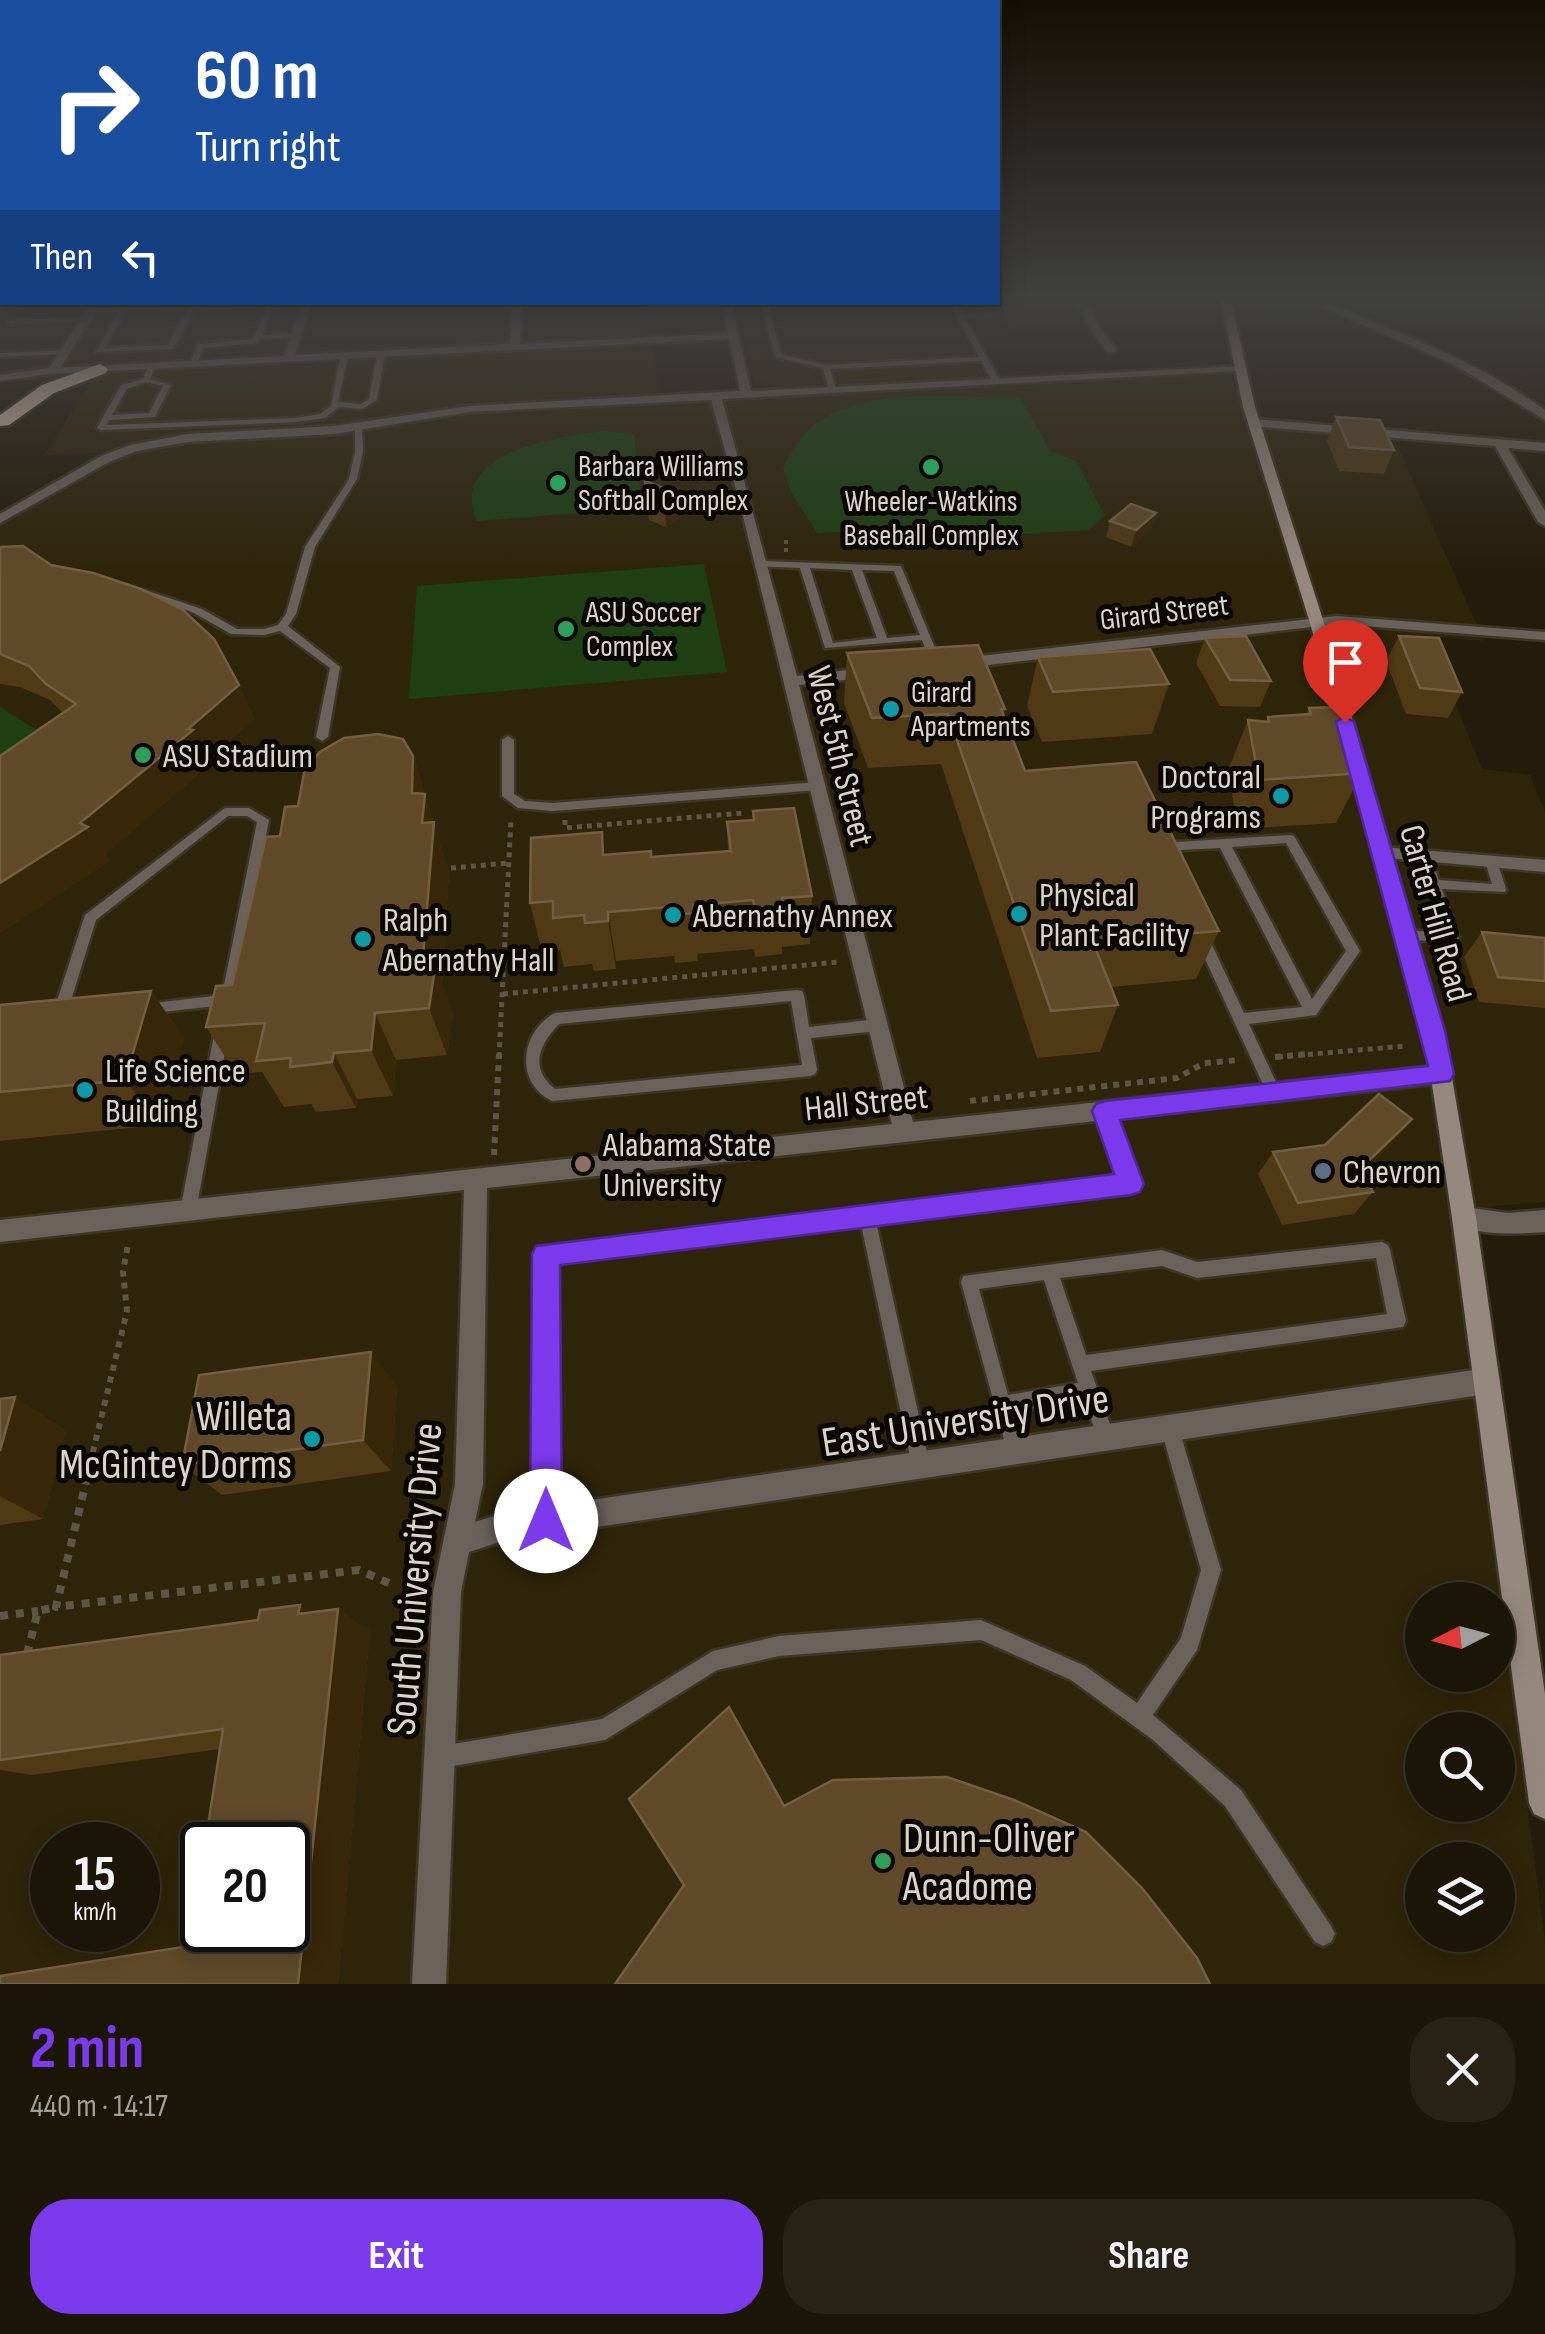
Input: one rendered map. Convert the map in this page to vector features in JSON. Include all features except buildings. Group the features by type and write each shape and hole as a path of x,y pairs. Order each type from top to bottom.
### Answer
{"highway":[{"path":"2,422 36,389"},
{"path":"2,422 49,389"}],"main road":[{"name":"Carter Hill Road","path":"1245,389 1317,622 1442,1074 1545,1803"}],"street":[{"path":"745,389 746,393"},
{"path":"0,519 86,468 134,448 188,438 358,427 469,408 822,389"},
{"path":"1512,389 1545,416"},
{"name":"West 5th Street","path":"714,395 761,564 904,1134"},
{"path":"1254,424 1545,447"},
{"path":"1499,443 1545,522"},
{"name":"Girard Street","path":"918,668 1337,620 1545,636"},
{"path":"790,681 899,670"},
{"path":"1383,853 1545,866"},
{"name":"Hall Street","path":"0,1231 1442,1074"},
{"name":"South University Drive","path":"430,1984 447,1592 468,1484 476,1182"},
{"path":"1464,1218 1508,1224 1545,1221"},
{"name":"East University Drive","path":"457,1542 503,1527 1487,1381"}],"lane":[{"path":"123,389 101,428 316,418 336,406 362,407 373,400 375,389"},
{"path":"107,418 152,415 166,389"},
{"path":"336,406 339,389"},
{"path":"125,587 198,612 235,632 264,632 282,626 290,614 310,548 353,479 359,452 358,427"},
{"path":"761,564 898,568 938,666"},
{"path":"804,565 828,646 926,637"},
{"path":"856,567 882,641"},
{"path":"282,626 335,667 322,736"},
{"path":"508,740 508,796 522,806 553,807 817,786"},
{"path":"76,1015 58,1017 90,918 225,812 249,812 263,820 188,1211"},
{"path":"1168,864 1160,847 1290,839 1354,951 1311,1011 1240,1018"},
{"path":"1224,843 1311,1011"},
{"path":"1406,935 1452,939 1425,856"},
{"path":"1434,884 1500,890 1491,861"},
{"path":"1192,916 1274,1092"},
{"path":"796,995 803,1033 810,1070 552,1096 537,1086 532,1072 534,1047 542,1030 556,1019 796,995"},
{"path":"131,1010 228,1000"},
{"path":"803,1033 877,1025"},
{"path":"546,1521 546,1254 1131,1184 1105,1111"},
{"path":"867,1216 921,1466"},
{"path":"1014,1452 969,1282 1162,1258 1197,1270 1382,1250 1397,1322 1080,1364"},
{"path":"1050,1272 1106,1438"},
{"path":"1002,1404 1089,1390"},
{"path":"1140,1718 1190,1642 1211,1570 1170,1429"},
{"path":"440,1757 604,1729 713,1661 780,1646 981,1630 1078,1673 1140,1718 1233,1798 1323,1934"}],"path":[{"path":"746,828 743,813 760,812"},
{"path":"494,1155 511,816"},
{"path":"434,870 508,863"},
{"path":"502,994 838,962"},
{"path":"964,1101 1177,1078 1204,1064 1405,1046"},
{"path":"56,1607 127,1311 123,1272 128,1244"},
{"path":"0,1616 359,1570 393,1585"},
{"path":"24,1667 38,1612"}],"shaded area":[{"name":"Alabama State University","path":"86,389 658,389 660,399 757,394 756,389 1235,389 1247,426 1394,438 1484,641 1428,636 1482,769 1530,775 1545,812 1545,1202 1449,1210 1498,1582 1405,1582 1405,1692 1512,1692 1515,1712 1405,1712 1405,1822 1515,1822 1515,1713 1545,1941 1545,1984 0,1984 0,522 87,469 130,451 45,455"}],"green space":[{"name":"Wheeler-Watkins Baseball Complex","path":"919,396 1020,397 1050,451 1076,461 1105,516 1088,530 975,537 948,528 817,533 791,492 783,469 800,439 824,419 853,406"},
{"name":"Barbara Williams Softball Complex","path":"606,431 634,434 642,503 632,509 477,521 472,497 478,478 492,463 537,443"},
{"name":"ASU Soccer Complex","path":"704,564 727,672 409,699 417,586"},
{"path":"0,707 60,744 0,779"}],"place":[{"name":"Wheeler-Watkins Baseball Complex","path":"931,467"},
{"name":"Barbara Williams Softball Complex","path":"558,483"},
{"name":"ASU Soccer Complex","path":"566,629"},
{"name":"Girard Apartments","path":"891,709"},
{"name":"ASU Stadium","path":"143,755"},
{"name":"Doctoral Programs","path":"1281,796"},
{"name":"Physical Plant Facility","path":"1019,914"},
{"name":"Abernathy Annex","path":"673,915"},
{"name":"Ralph Abernathy Hall","path":"363,939"},
{"name":"Life Science Building","path":"85,1090"},
{"name":"Alabama State University","path":"583,1164"},
{"name":"Chevron","path":"1323,1171"},
{"name":"Willeta McGintey Dorms","path":"312,1439"},
{"name":"Dunn-Oliver Acadome","path":"883,1861"}],"route":[{"path":"546,1521 546,1254 1131,1184 1105,1111 1442,1074 1434,1031 1345,722"}]}
